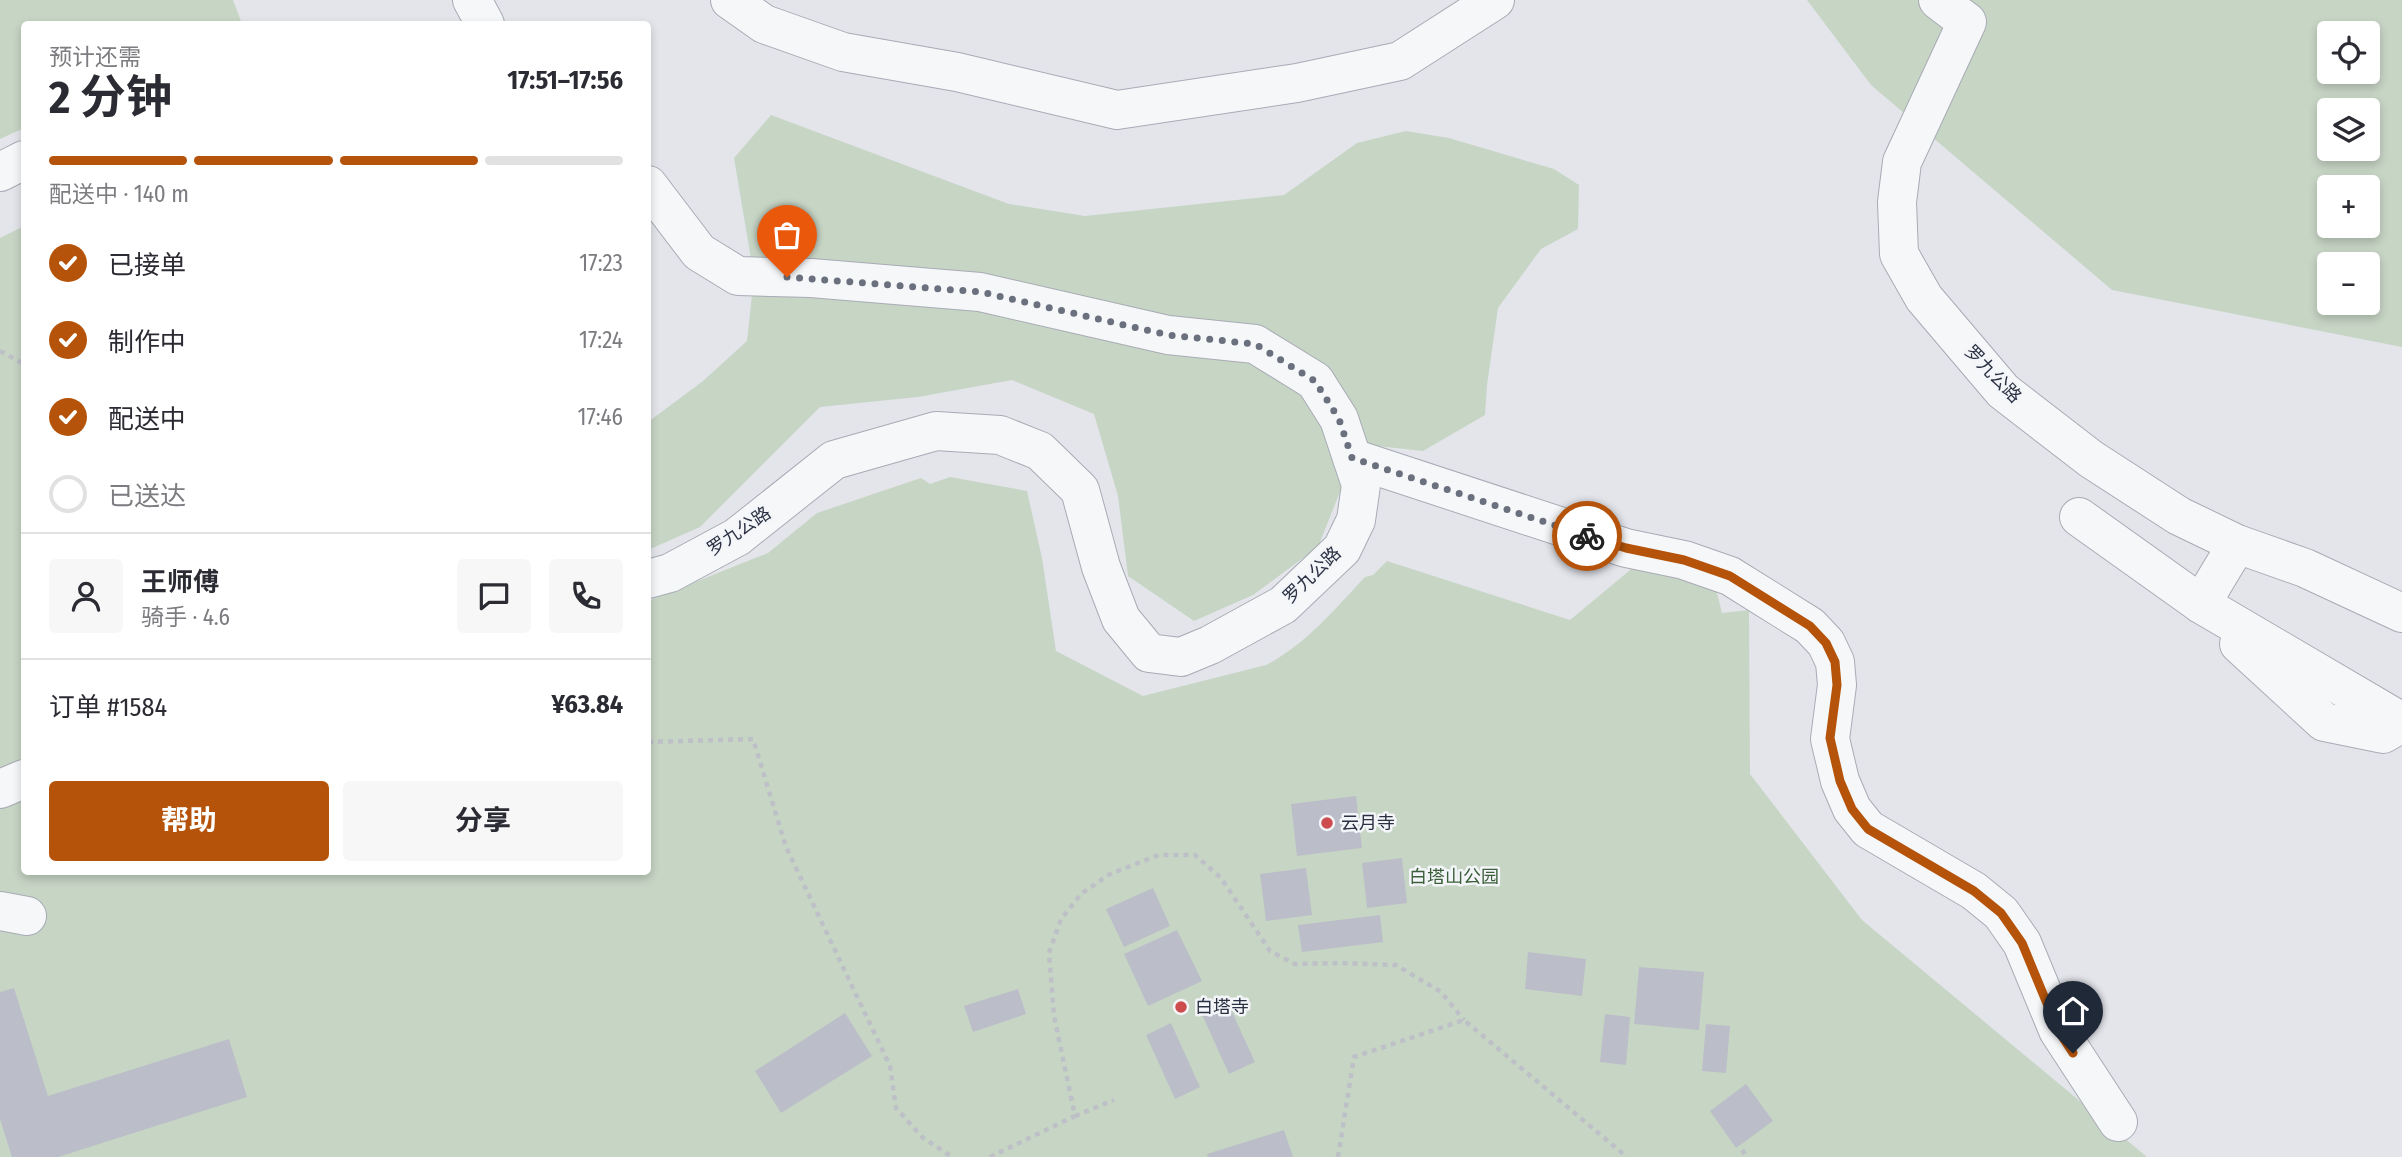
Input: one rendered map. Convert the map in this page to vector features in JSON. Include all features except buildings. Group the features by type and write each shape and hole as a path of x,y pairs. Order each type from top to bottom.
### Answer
{"street":[{"path":"472,0 483,21"},
{"path":"730,0 764,24 843,52 957,72 1118,110 1297,83 1401,61 1495,0"},
{"name":"罗九公路","path":"1960,7 1902,162 1897,202 1899,254 1924,298 2003,391 2091,459 2179,516 2237,544 2305,568 2402,613"},
{"path":"0,172 21,162"},
{"name":"罗九公路","path":"651,189 699,252 738,276 811,278 981,292 1168,335 1255,344 1315,381 1339,419 1360,485 1356,520 1342,549 1283,605 1210,645 1181,657 1149,653 1121,620 1101,567 1080,490 1040,452 1000,435 936,431 834,460 737,537 670,573 651,578"},
{"path":"1352,458 1626,548 1684,560 1730,576 1810,626 1826,643 1835,662 1837,685 1830,738 1840,781 1852,809 1868,829 1974,891 2001,913 2022,943 2058,1030 2118,1122"},
{"path":"2079,517 2201,604 2402,722"},
{"path":"2201,604 2237,544"},
{"path":"0,789 21,780"}],"path":[{"path":"0,351 21,362"},
{"path":"651,742 753,739 786,847 890,1066 896,1108 922,1137 952,1157"},
{"path":"1075,1116 1054,1016 1049,953 1061,919 1081,894 1110,874 1159,855 1195,855 1221,878 1270,951 1295,964 1396,965 1441,992 1464,1020 1627,1157"},
{"path":"1338,1157 1354,1057 1464,1020"},
{"path":"990,1157 1114,1100"},
{"path":"1742,1150 1747,1157"}],"green space":[{"path":"0,0 233,0 241,21 21,21 21,129 0,139"},
{"path":"1807,0 2402,0 2402,347 2112,290 1871,85"},
{"path":"771,115 1009,204 1085,216 1284,195 1357,143 1406,131 1449,138 1554,169 1579,185 1578,229 1541,249 1498,308 1485,415 1423,451 1359,444 1318,547 1253,595 1194,621 1128,576 1118,496 1094,414 1012,380 918,397 820,407 700,527 651,549 651,420 703,381 747,341 754,277 734,158"},
{"name":"白塔山公园","path":"21,228 21,875 651,875 651,600 768,553 817,513 921,478 930,484 950,477 1027,491 1042,558 1056,651 1143,696 1266,665 1307,637 1365,577 1373,575 1387,561 1570,620 1641,561 1714,581 1722,613 1749,610 1750,774 1862,920 2147,1157 0,1157 0,238"}],"way so far":[{"path":"787,277 981,292 1168,335 1255,344 1315,381 1339,419 1352,458 1587,536"}],"place":[{"name":"云月寺","path":"1327,823"},
{"name":"白塔寺","path":"1181,1007"}],"route":[{"path":"1587,536 1626,548 1684,560 1730,576 1810,626 1826,643 1835,662 1837,685 1830,738 1840,781 1852,809 1868,829 1974,891 2001,913 2022,943 2058,1030 2073,1053"}]}
